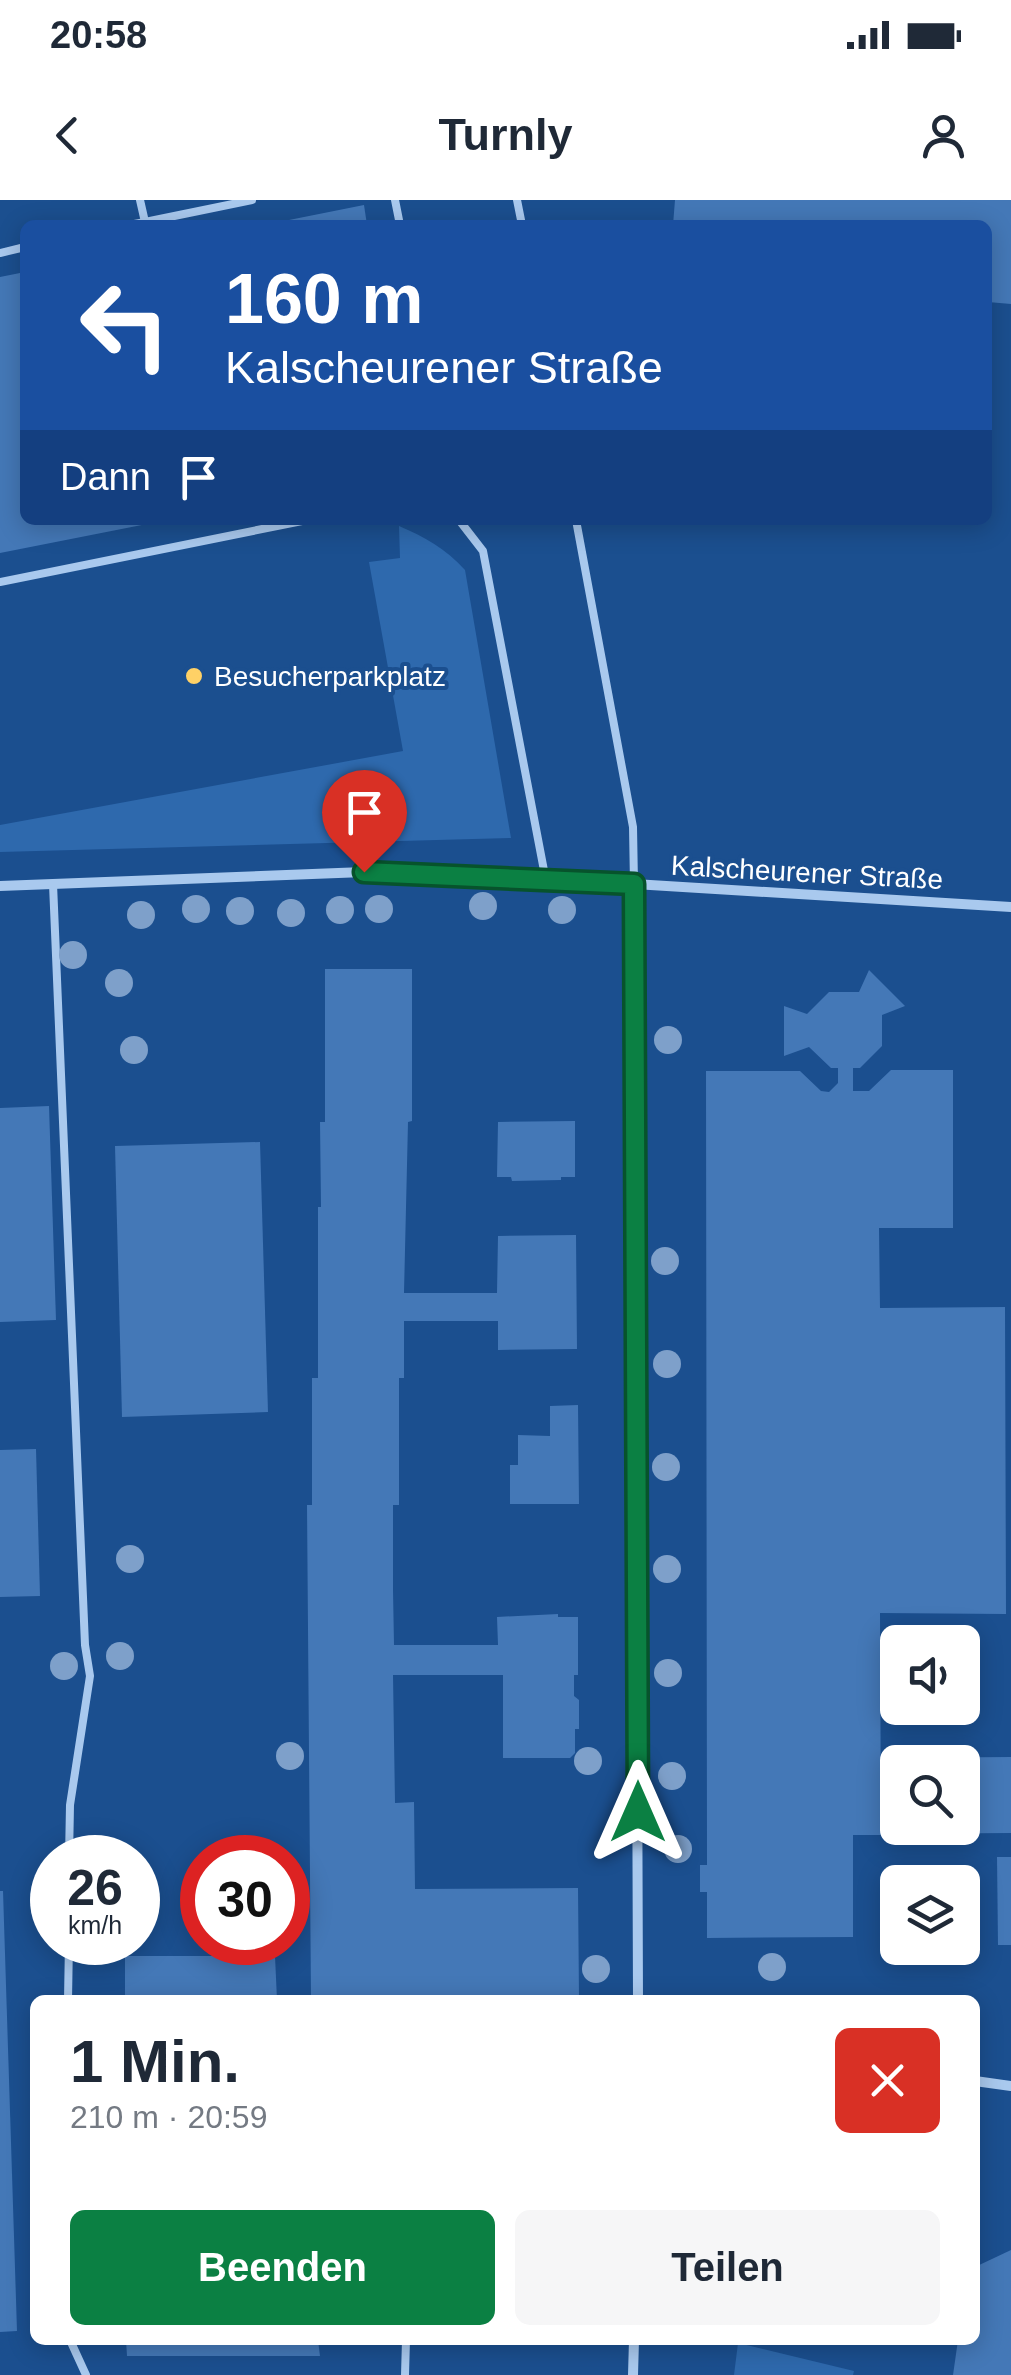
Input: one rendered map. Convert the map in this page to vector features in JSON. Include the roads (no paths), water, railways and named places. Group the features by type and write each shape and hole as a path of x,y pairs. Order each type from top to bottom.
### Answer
{"street":[{"name":"Kalscheurener Straße","path":"0,886 364,872 1011,907"},
{"path":"634,884 638,1995"},
{"path":"980,2081 1011,2086"},
{"path":"633,2375 634,2345"}],"lane":[{"path":"155,220 252,200"},
{"path":"0,582 282,525"},
{"path":"463,525 483,552 546,882"},
{"path":"577,525 633,826 634,884"},
{"path":"53,884 90,1676 70,1805 70,1835"},
{"path":"68,1995 69,1965"},
{"path":"72,2345 86,2375"},
{"path":"405,2375 406,2345"}],"place":[{"name":"Besucherparkplatz","path":"194,676"}]}
